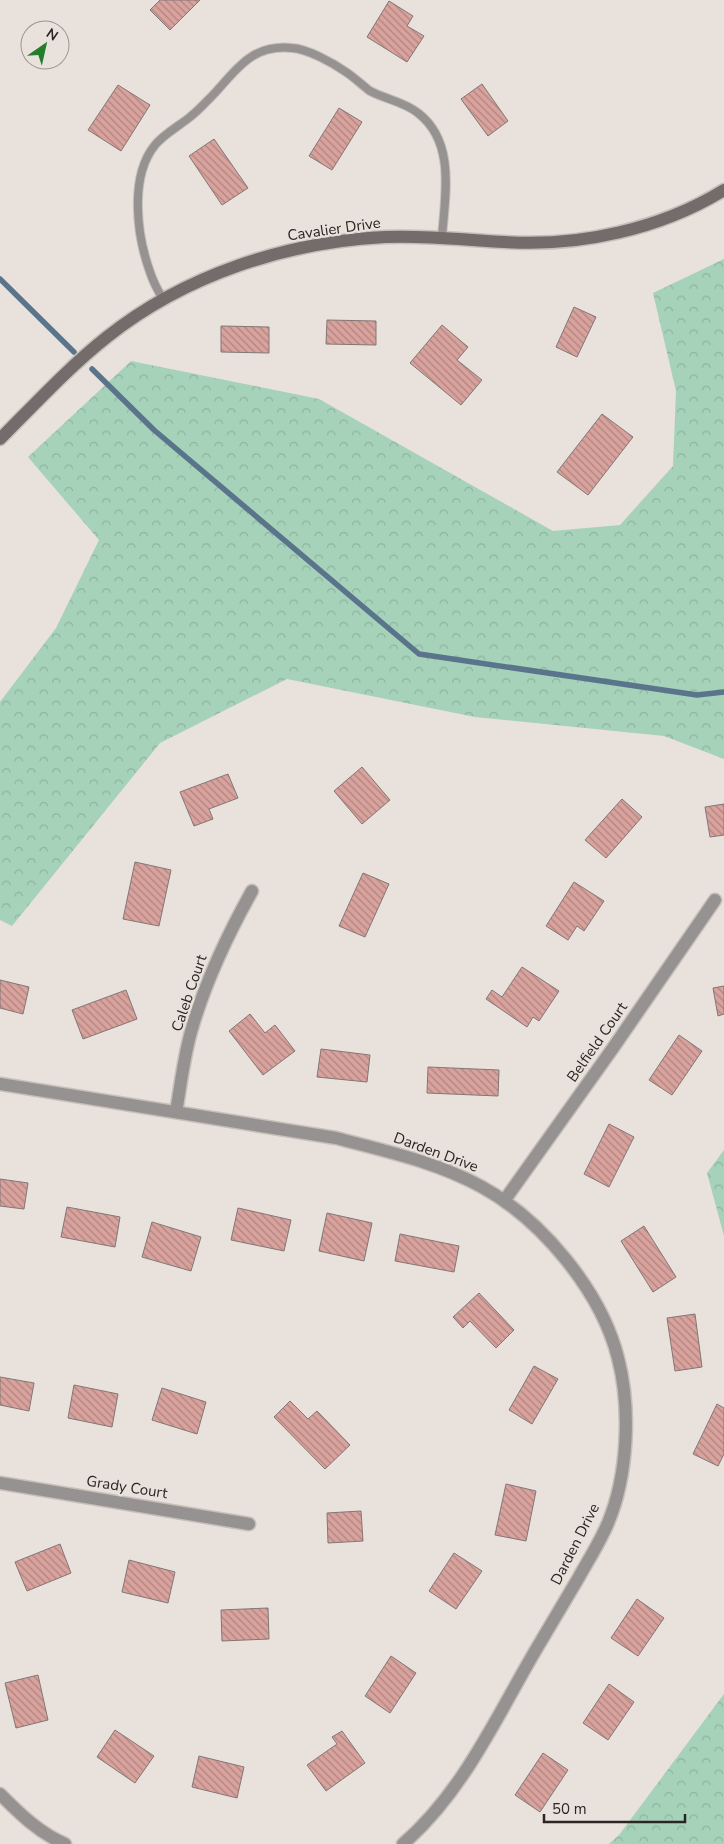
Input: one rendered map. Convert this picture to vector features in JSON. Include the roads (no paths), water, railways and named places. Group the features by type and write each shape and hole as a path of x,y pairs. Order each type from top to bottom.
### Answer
{"street":[{"name":"Cavalier Drive","path":"0,439 73,366 100,342 136,316 163,300 199,281 233,268 287,251 336,242 385,237 442,237 507,243 552,242 595,237 638,227 679,214 704,203 724,190"},
{"name":"Caleb Court","path":"176,1112 192,1027 212,971 252,891"},
{"name":"Belfield Court","path":"504,1201 715,900"},
{"name":"Darden Drive","path":"0,1084 336,1138 391,1152 458,1175 504,1201 531,1223 561,1254 587,1290 605,1322 618,1356 626,1422 619,1488 608,1523 479,1750 443,1801 421,1828 402,1844"},
{"name":"Grady Court","path":"0,1483 249,1524"},
{"path":"0,1794 40,1830 65,1844"}],"lane":[{"path":"163,300 150,273 142,244 138,214 141,170 147,155 157,143 192,116 239,64 254,54 275,48 293,48 321,58 347,73 370,91 417,112 426,120 437,137 444,157 447,177 442,237"}],"waterway":[{"path":"0,279 74,352"},
{"path":"92,369 154,430 419,654 697,695 724,692"}]}
